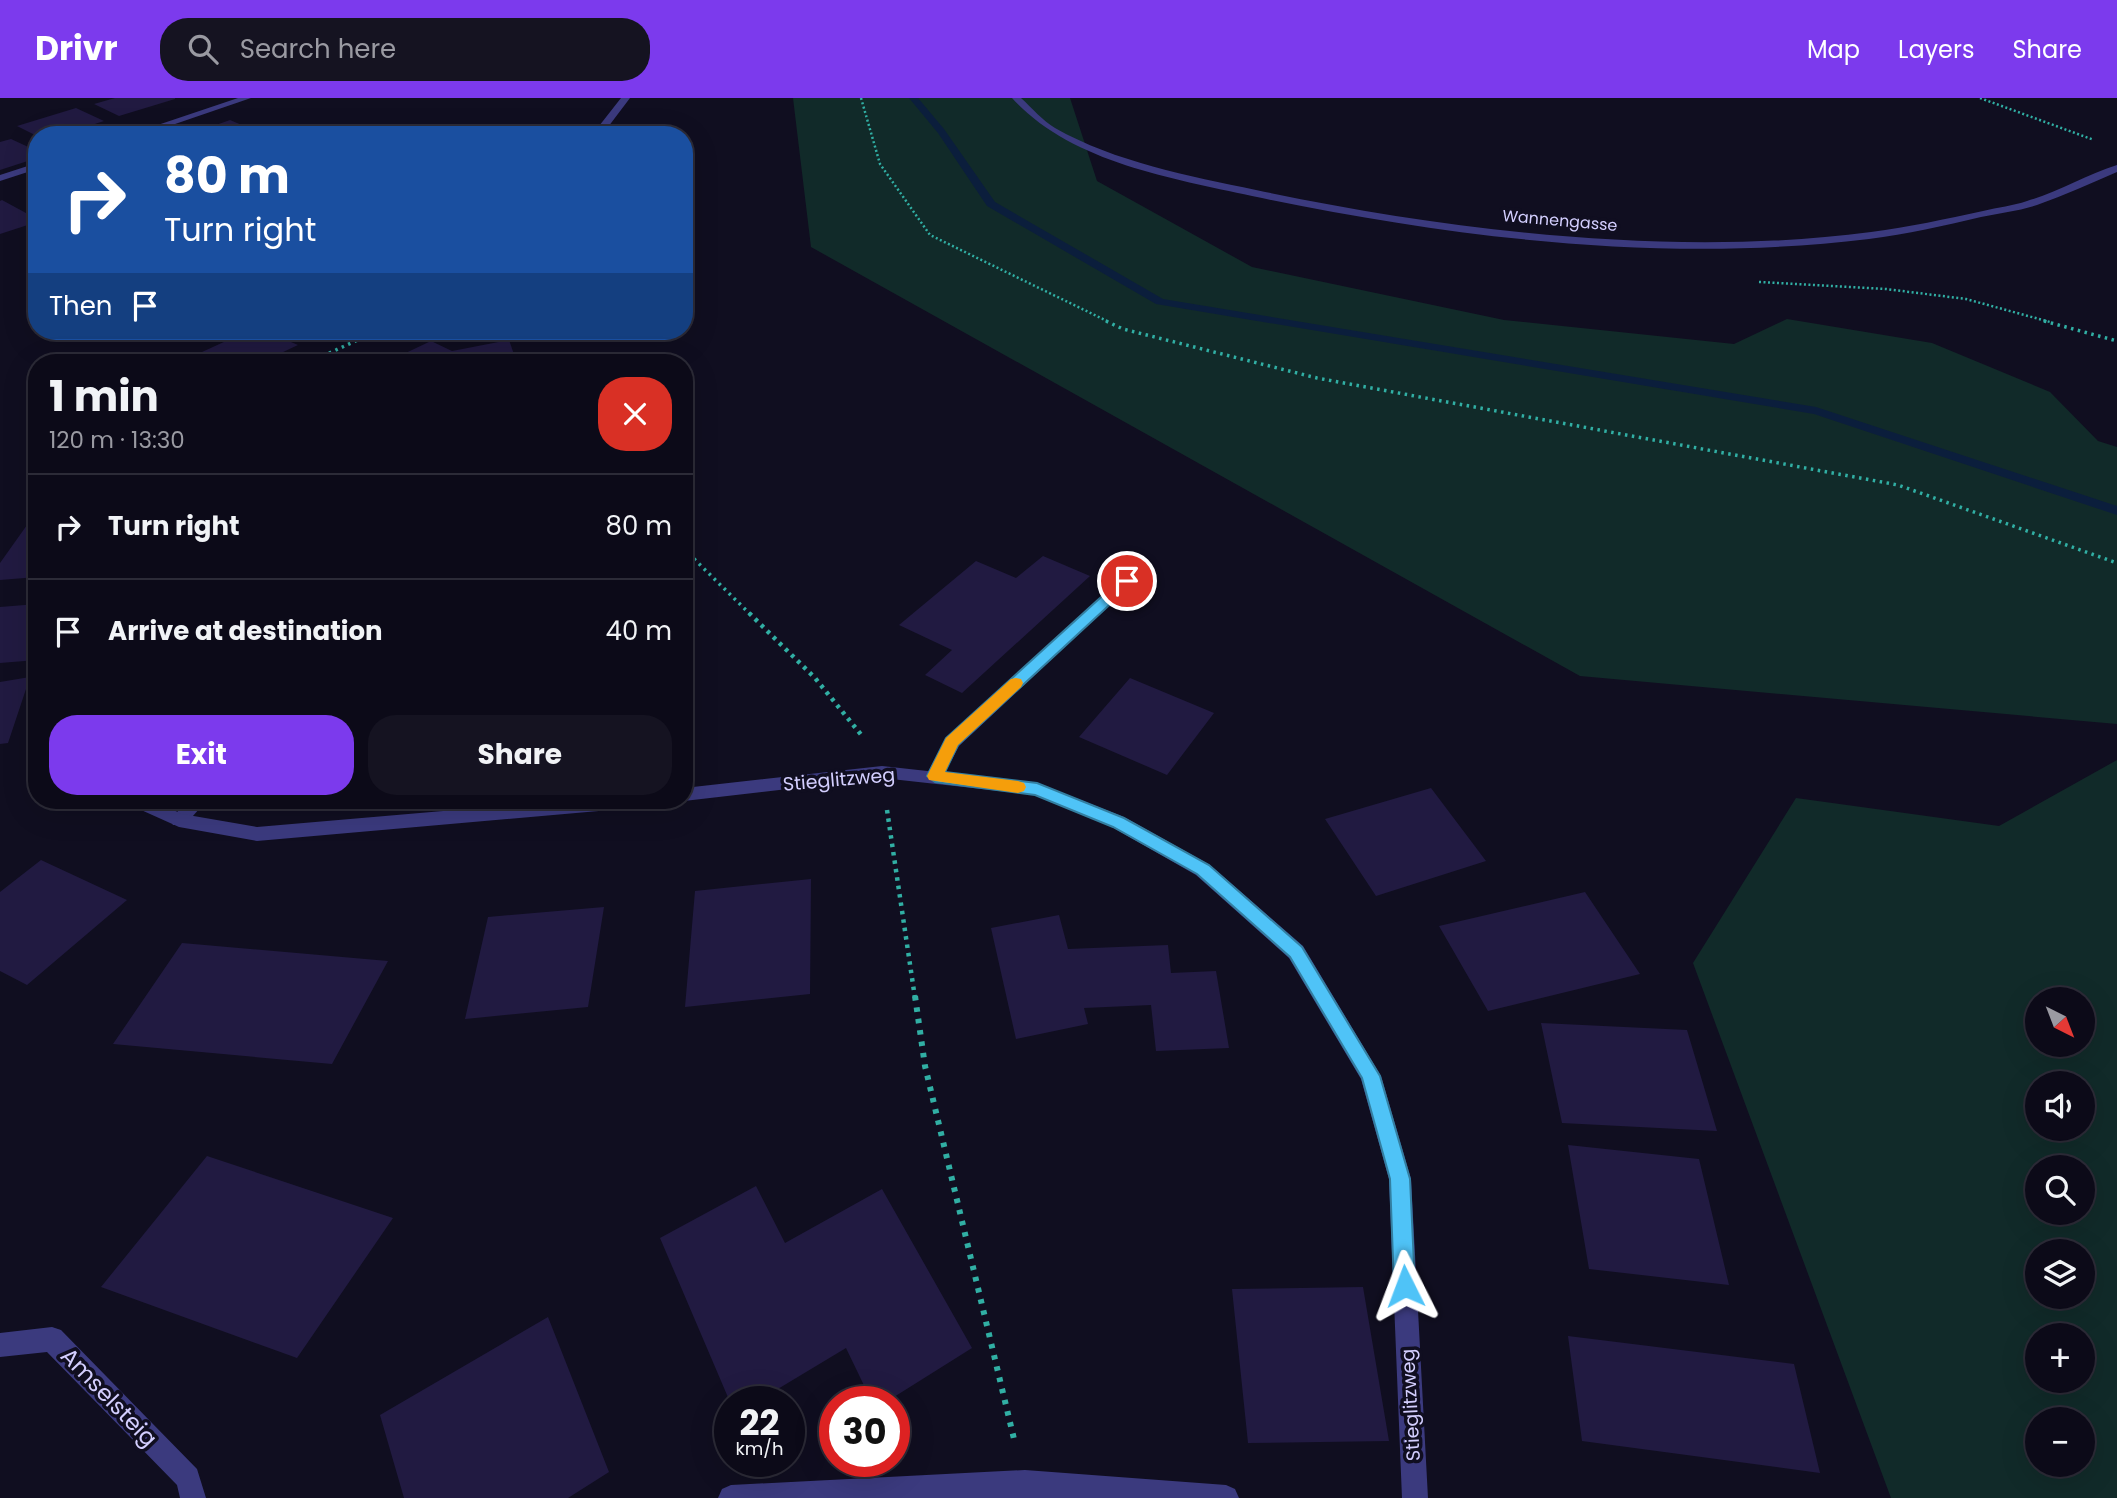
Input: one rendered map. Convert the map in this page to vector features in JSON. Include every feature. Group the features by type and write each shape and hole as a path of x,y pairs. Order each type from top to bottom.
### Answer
{"street":[{"path":"161,126 247,98"},
{"path":"604,126 626,98"},
{"name":"Wannengasse","path":"1016,98 1020,105 1055,133 1114,158 1195,180 1388,219 1612,242 1768,243 1903,231 2035,202 2117,168"},
{"path":"0,178 28,169"},
{"path":"935,776 952,742 1127,581"},
{"name":"Stieglitzweg","path":"693,794 882,772 1037,789 1118,822 1203,870 1296,952 1371,1076 1400,1179 1415,1498"},
{"path":"155,809 179,820 257,834 542,809"},
{"path":"179,820 189,809"},
{"name":"Amselsteig","path":"0,1345 52,1339 188,1478 194,1498"},
{"path":"731,1498 1024,1483 1226,1498"}],"path":[{"path":"861,98 880,164 930,235 1123,329 1317,377 1898,485 2117,563"},
{"path":"1980,98 2105,144"},
{"path":"327,354 358,340"},
{"path":"693,558 815,678 859,729 882,772 925,1066 1024,1483"}],"green space":[{"path":"793,98 1070,98 1097,181 1252,267 1504,320 1734,344 1787,319 1932,343 2050,392 2098,441 2117,447 2117,724 1580,676 811,247"},
{"path":"2117,760 2117,1498 1891,1498 1693,963 1796,798 1999,826"}],"building":[{"path":"115,98 175,99 119,116 94,104"},
{"path":"76,108 104,121 89,126 28,126 28,132 17,126"},
{"path":"230,120 244,126 213,126"},
{"path":"11,139 28,147 28,161 0,170 0,142"},
{"path":"0,201 28,214 28,225 0,234"},
{"path":"228,340 286,340 298,345 279,354 198,354"},
{"path":"509,340 514,354 403,354 431,341 452,351"},
{"path":"28,524 28,578 0,580 0,563"},
{"path":"1043,556 1090,576 962,693 925,675 952,650 899,625 976,561 1016,578"},
{"path":"28,605 28,661 0,663 0,607"},
{"path":"28,677 8,743 0,744 0,682"},
{"path":"1130,678 1214,713 1167,775 1079,737"},
{"path":"1431,788 1486,861 1376,896 1325,819"},
{"path":"41,860 127,900 27,985 0,971 0,892"},
{"path":"811,879 810,994 685,1007 695,891"},
{"path":"1585,892 1640,974 1488,1011 1439,926"},
{"path":"604,907 588,1007 465,1019 488,917"},
{"path":"1059,915 1068,949 1168,945 1171,973 1216,971 1229,1048 1156,1051 1151,1005 1084,1008 1088,1024 1016,1039 991,928"},
{"path":"182,943 388,961 332,1064 113,1044"},
{"path":"1541,1023 1687,1030 1717,1131 1562,1123"},
{"path":"1568,1145 1699,1159 1729,1285 1589,1269"},
{"path":"207,1156 393,1218 297,1358 101,1287"},
{"path":"756,1186 785,1243 882,1189 972,1348 910,1387 864,1386 846,1348 783,1386 723,1386 660,1238"},
{"path":"1363,1287 1389,1441 1248,1443 1232,1289"},
{"path":"548,1317 609,1472 568,1498 404,1498 380,1415"},
{"path":"1568,1336 1794,1364 1820,1473 1582,1441"}],"waterway":[{"path":"913,98 941,131 991,204 1160,302 1816,411 2117,511"}],"slow traffic":[{"path":"1016,683 952,742 935,776 1018,787"}],"route":[{"path":"1127,581 952,742 935,776 1037,789 1118,822 1203,870 1296,952 1371,1076 1400,1179 1405,1286"}]}
